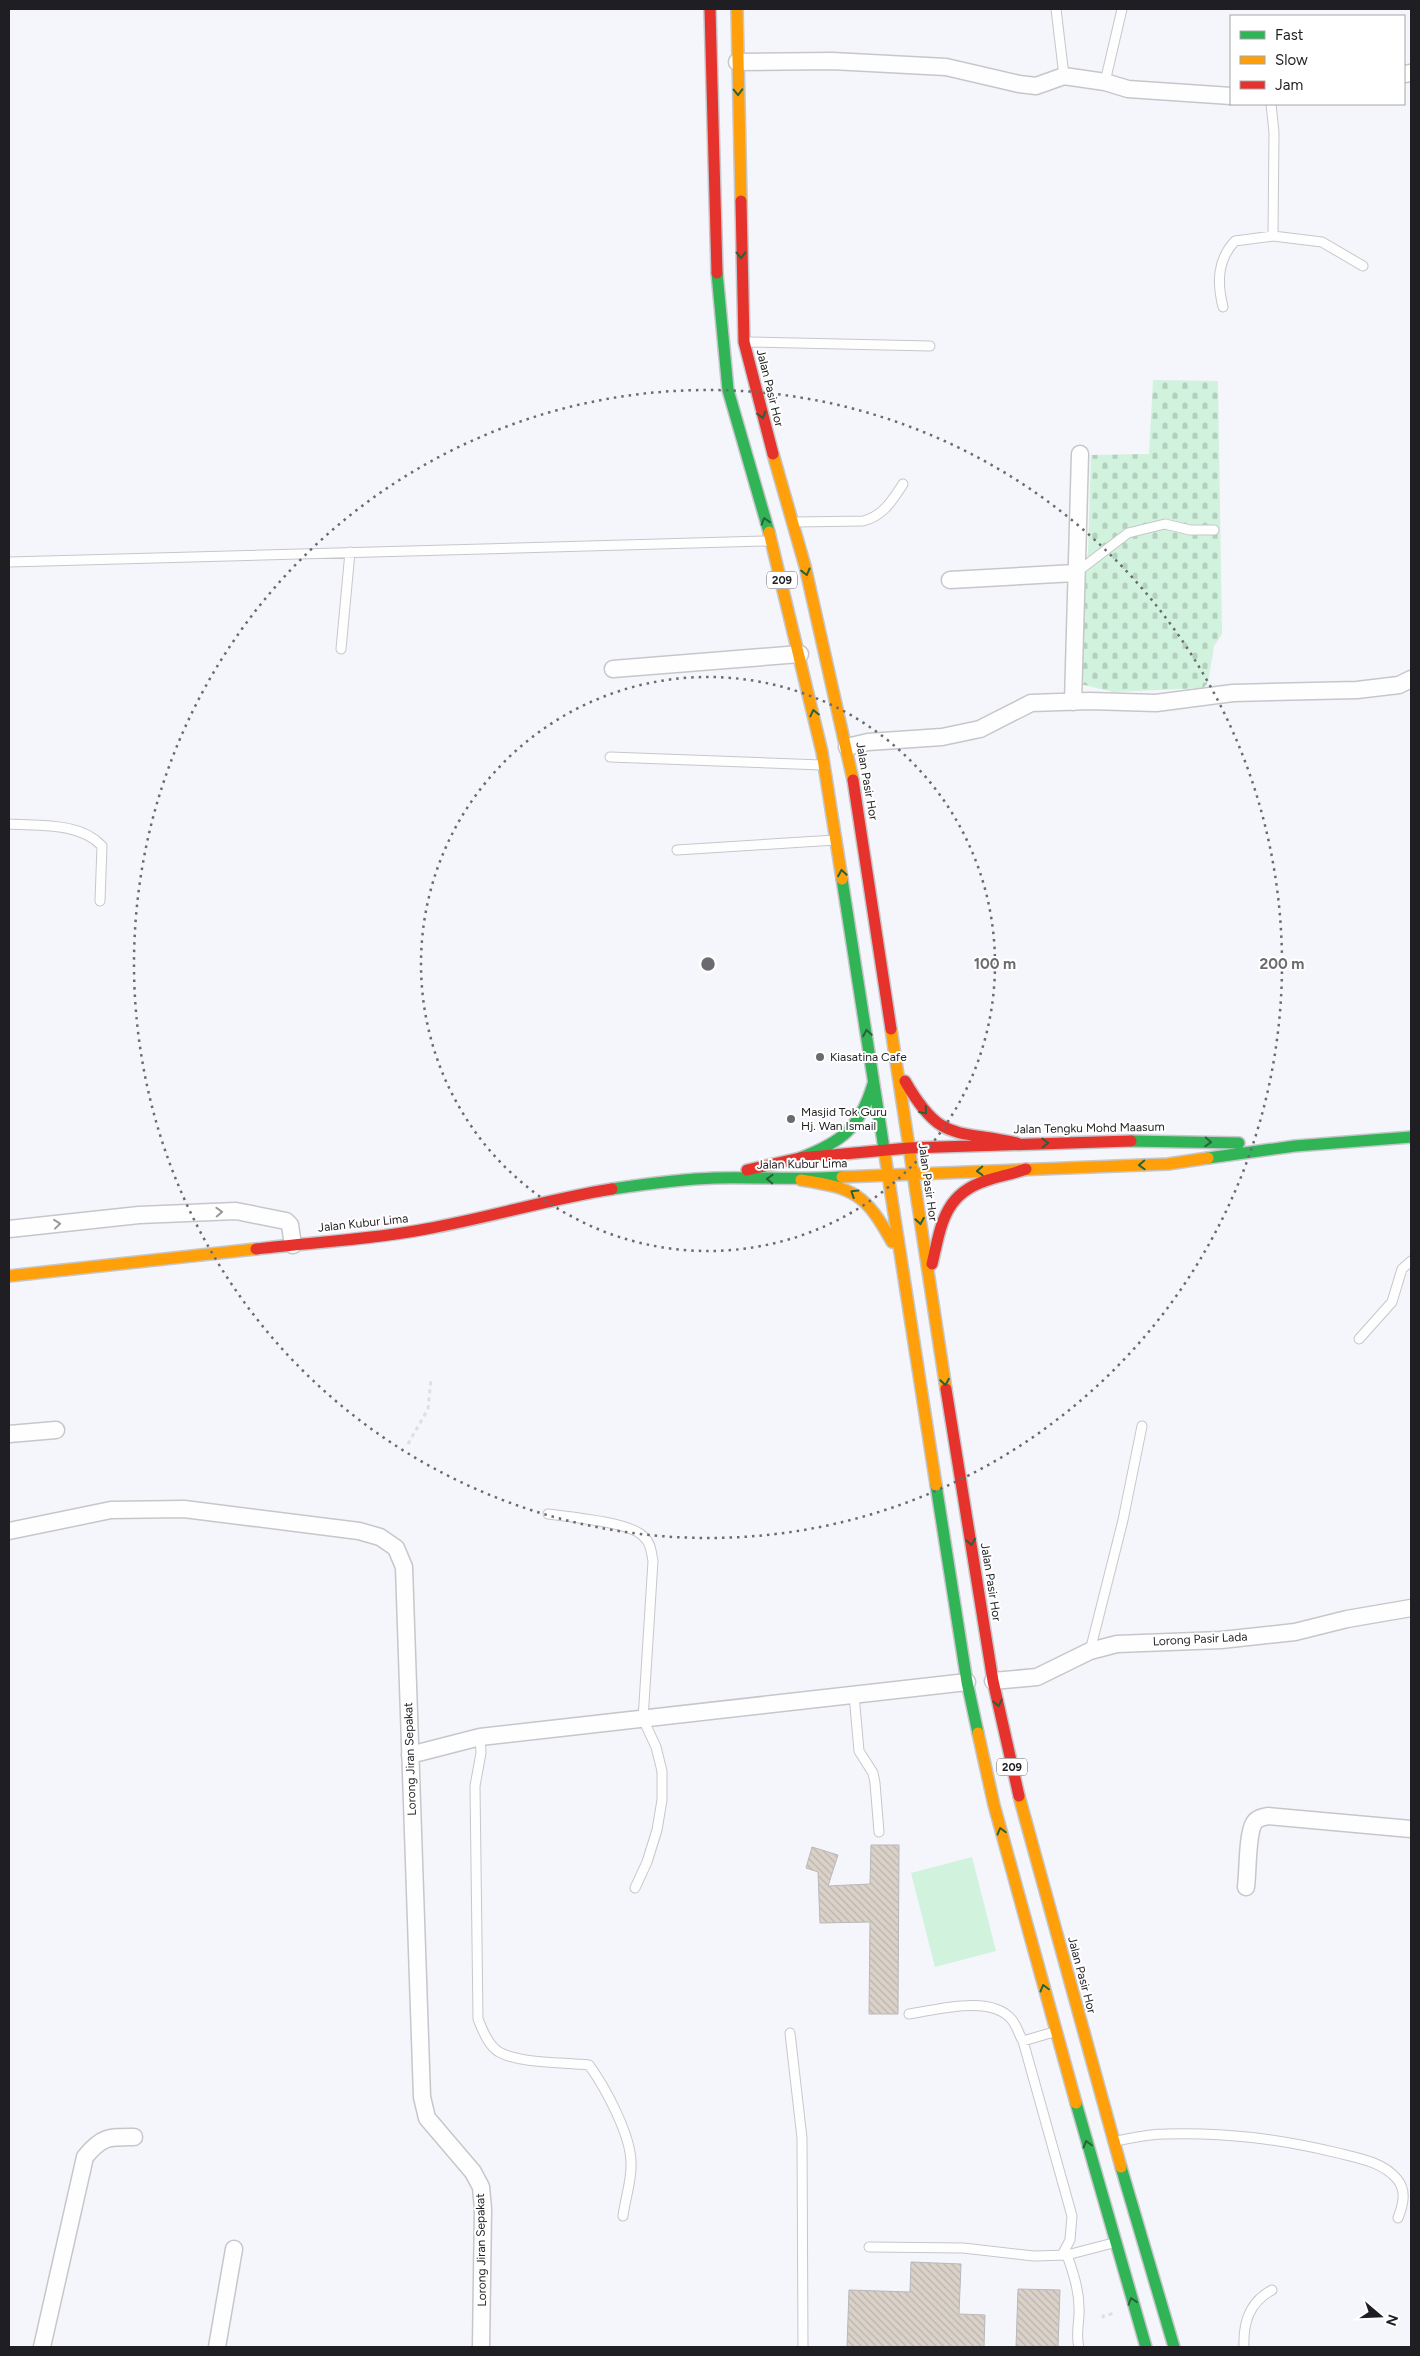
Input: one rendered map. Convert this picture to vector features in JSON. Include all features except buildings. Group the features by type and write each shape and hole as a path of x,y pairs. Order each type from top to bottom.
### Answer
{"main road":[{"name":"209","path":"710,9 717,292 721,343 728,390 771,540 800,654 825,765 967,1682 994,1805 1056,2032 1146,2347"},
{"name":"Jalan Pasir Hor","path":"737,9 744,342 830,666 847,748 899,1069 928,1277 993,1681 1019,1797 1114,2141 1174,2347"},
{"path":"899,1069 914,1097 936,1124 968,1137 1001,1139 1017,1143"},
{"path":"800,1158 839,1141 852,1131 862,1117 874,1080"},
{"name":"Jalan Tengku Mohd Maasum","path":"888,1174 1168,1164 1294,1146 1411,1138"},
{"name":"Jalan Tengku Mohd Maasum","path":"884,1151 1017,1143 1163,1140 1294,1146"},
{"name":"Jalan Kubur Lima","path":"716,1178 800,1158 884,1151"},
{"path":"928,1277 943,1219 951,1202 962,1190 1026,1169"},
{"name":"Jalan Kubur Lima","path":"9,1276 423,1230 495,1216 576,1195 664,1181 716,1178 801,1180 888,1174"},
{"path":"801,1180 833,1184 850,1189 865,1199 876,1213 901,1260"}],"street":[{"path":"737,62 832,61 946,67 1019,84 1036,86 1064,76 1105,82 1128,89 1230,96"},
{"path":"1073,702 1080,454"},
{"path":"950,580 1076,573"},
{"path":"614,669 800,654"},
{"path":"847,748 868,742 942,737 980,729 1031,703 1156,703 1233,693 1357,690 1399,685 1411,679"},
{"path":"9,1229 139,1215 236,1211 286,1221 290,1225 293,1244"},
{"path":"9,1434 56,1430"},
{"name":"Lorong Jiran Sepakat","path":"9,1531 111,1510 184,1509 359,1531 380,1537 396,1548 404,1567 422,2097 427,2118 473,2172 480,2188 483,2209 481,2347"},
{"name":"Lorong Pasir Lada","path":"993,1681 1037,1677 1090,1651 1116,1644 1221,1640 1295,1632 1347,1619 1411,1608"},
{"path":"410,1755 480,1737 967,1682"},
{"path":"1246,1887 1251,1834 1254,1823 1260,1818 1268,1816 1411,1829"},
{"path":"42,2347 85,2157 95,2145 106,2138 134,2137"},
{"path":"217,2347 234,2249"}],"lane":[{"path":"1056,9 1064,76"},
{"path":"1105,82 1122,9"},
{"path":"1272,105 1274,132 1274,236"},
{"path":"1223,307 1219,277 1221,263 1228,249 1235,241 1274,236 1322,242 1363,266"},
{"path":"744,342 930,346"},
{"path":"792,522 863,521 873,519 888,507 903,484"},
{"path":"1076,573 1086,563 1128,533 1164,524 1190,530 1214,530"},
{"path":"9,562 771,540"},
{"path":"341,649 350,552"},
{"path":"610,758 825,765"},
{"path":"9,824 73,829 93,836 102,846 100,901"},
{"path":"677,850 837,840"},
{"path":"1359,1339 1392,1302 1402,1269 1411,1261"},
{"path":"1090,1651 1123,1520 1142,1426"},
{"path":"548,1514 628,1527 642,1535 650,1545 653,1561 643,1719 656,1747 662,1771 662,1800 657,1830 635,1888"},
{"path":"854,1695 859,1751 873,1773 879,1832"},
{"path":"480,1737 480,1753 475,1786 478,2019 486,2037 498,2051 515,2058 589,2065 601,2082 620,2121 632,2162 623,2216"},
{"path":"908,2014 981,2005 1004,2012 1012,2020 1023,2041 1072,2216 1070,2240 1065,2255 1078,2296 1080,2311 1076,2337 1078,2347"},
{"path":"1023,2041 1056,2032"},
{"path":"790,2033 802,2138 803,2347"},
{"path":"1114,2141 1163,2134 1210,2134 1274,2138 1350,2156 1371,2162 1397,2179 1402,2191 1404,2204 1398,2218"},
{"path":"869,2247 964,2248 1034,2256 1065,2255 1115,2242"},
{"path":"1244,2347 1246,2320 1252,2306 1260,2296 1272,2290"}],"path":[{"path":"408,1444 428,1409 431,1379"}],"green space":[{"path":"1153,380 1218,381 1222,634 1214,646 1208,683 1203,688 1113,692 1080,684 1079,603 1088,553 1091,455 1149,454"},
{"path":"972,1857 996,1951 935,1967 911,1873"}],"traffic: fast":[{"path":"717,273 728,390 769,532"},
{"path":"842,879 885,1155"},
{"path":"800,1158 827,1146 847,1132 862,1112 873,1084"},
{"path":"1208,1158 1295,1146 1411,1137"},
{"path":"1131,1141 1239,1143"},
{"path":"612,1189 702,1179 842,1177"},
{"path":"936,1485 967,1682 978,1733"},
{"path":"1076,2103 1146,2347"},
{"path":"1121,2167 1174,2347"}],"traffic: slow":[{"path":"737,9 741,201"},
{"path":"773,454 805,566 853,780"},
{"path":"769,532 822,752 842,879"},
{"path":"891,1029 946,1389"},
{"path":"885,1155 936,1485"},
{"path":"842,1177 1168,1164 1208,1158"},
{"path":"801,1180 834,1186 857,1196 874,1213 892,1242"},
{"path":"9,1276 256,1249"},
{"path":"978,1733 994,1805 1076,2103"},
{"path":"1019,1796 1121,2167"}],"traffic: jam":[{"path":"710,9 717,273"},
{"path":"741,201 744,342 773,454"},
{"path":"853,780 891,1029"},
{"path":"905,1081 929,1115 940,1125 964,1134 1017,1143"},
{"path":"747,1170 800,1158 909,1148 1131,1141"},
{"path":"932,1264 938,1237 946,1214 960,1195 971,1187 985,1181 1026,1169"},
{"path":"256,1249 405,1233 612,1189"},
{"path":"946,1389 993,1681 1019,1796"}],"place":[{"name":"Kiasatina Cafe","path":"820,1057"},
{"name":"Masjid Tok Guru Hj. Wan Ismail","path":"791,1119"}]}
